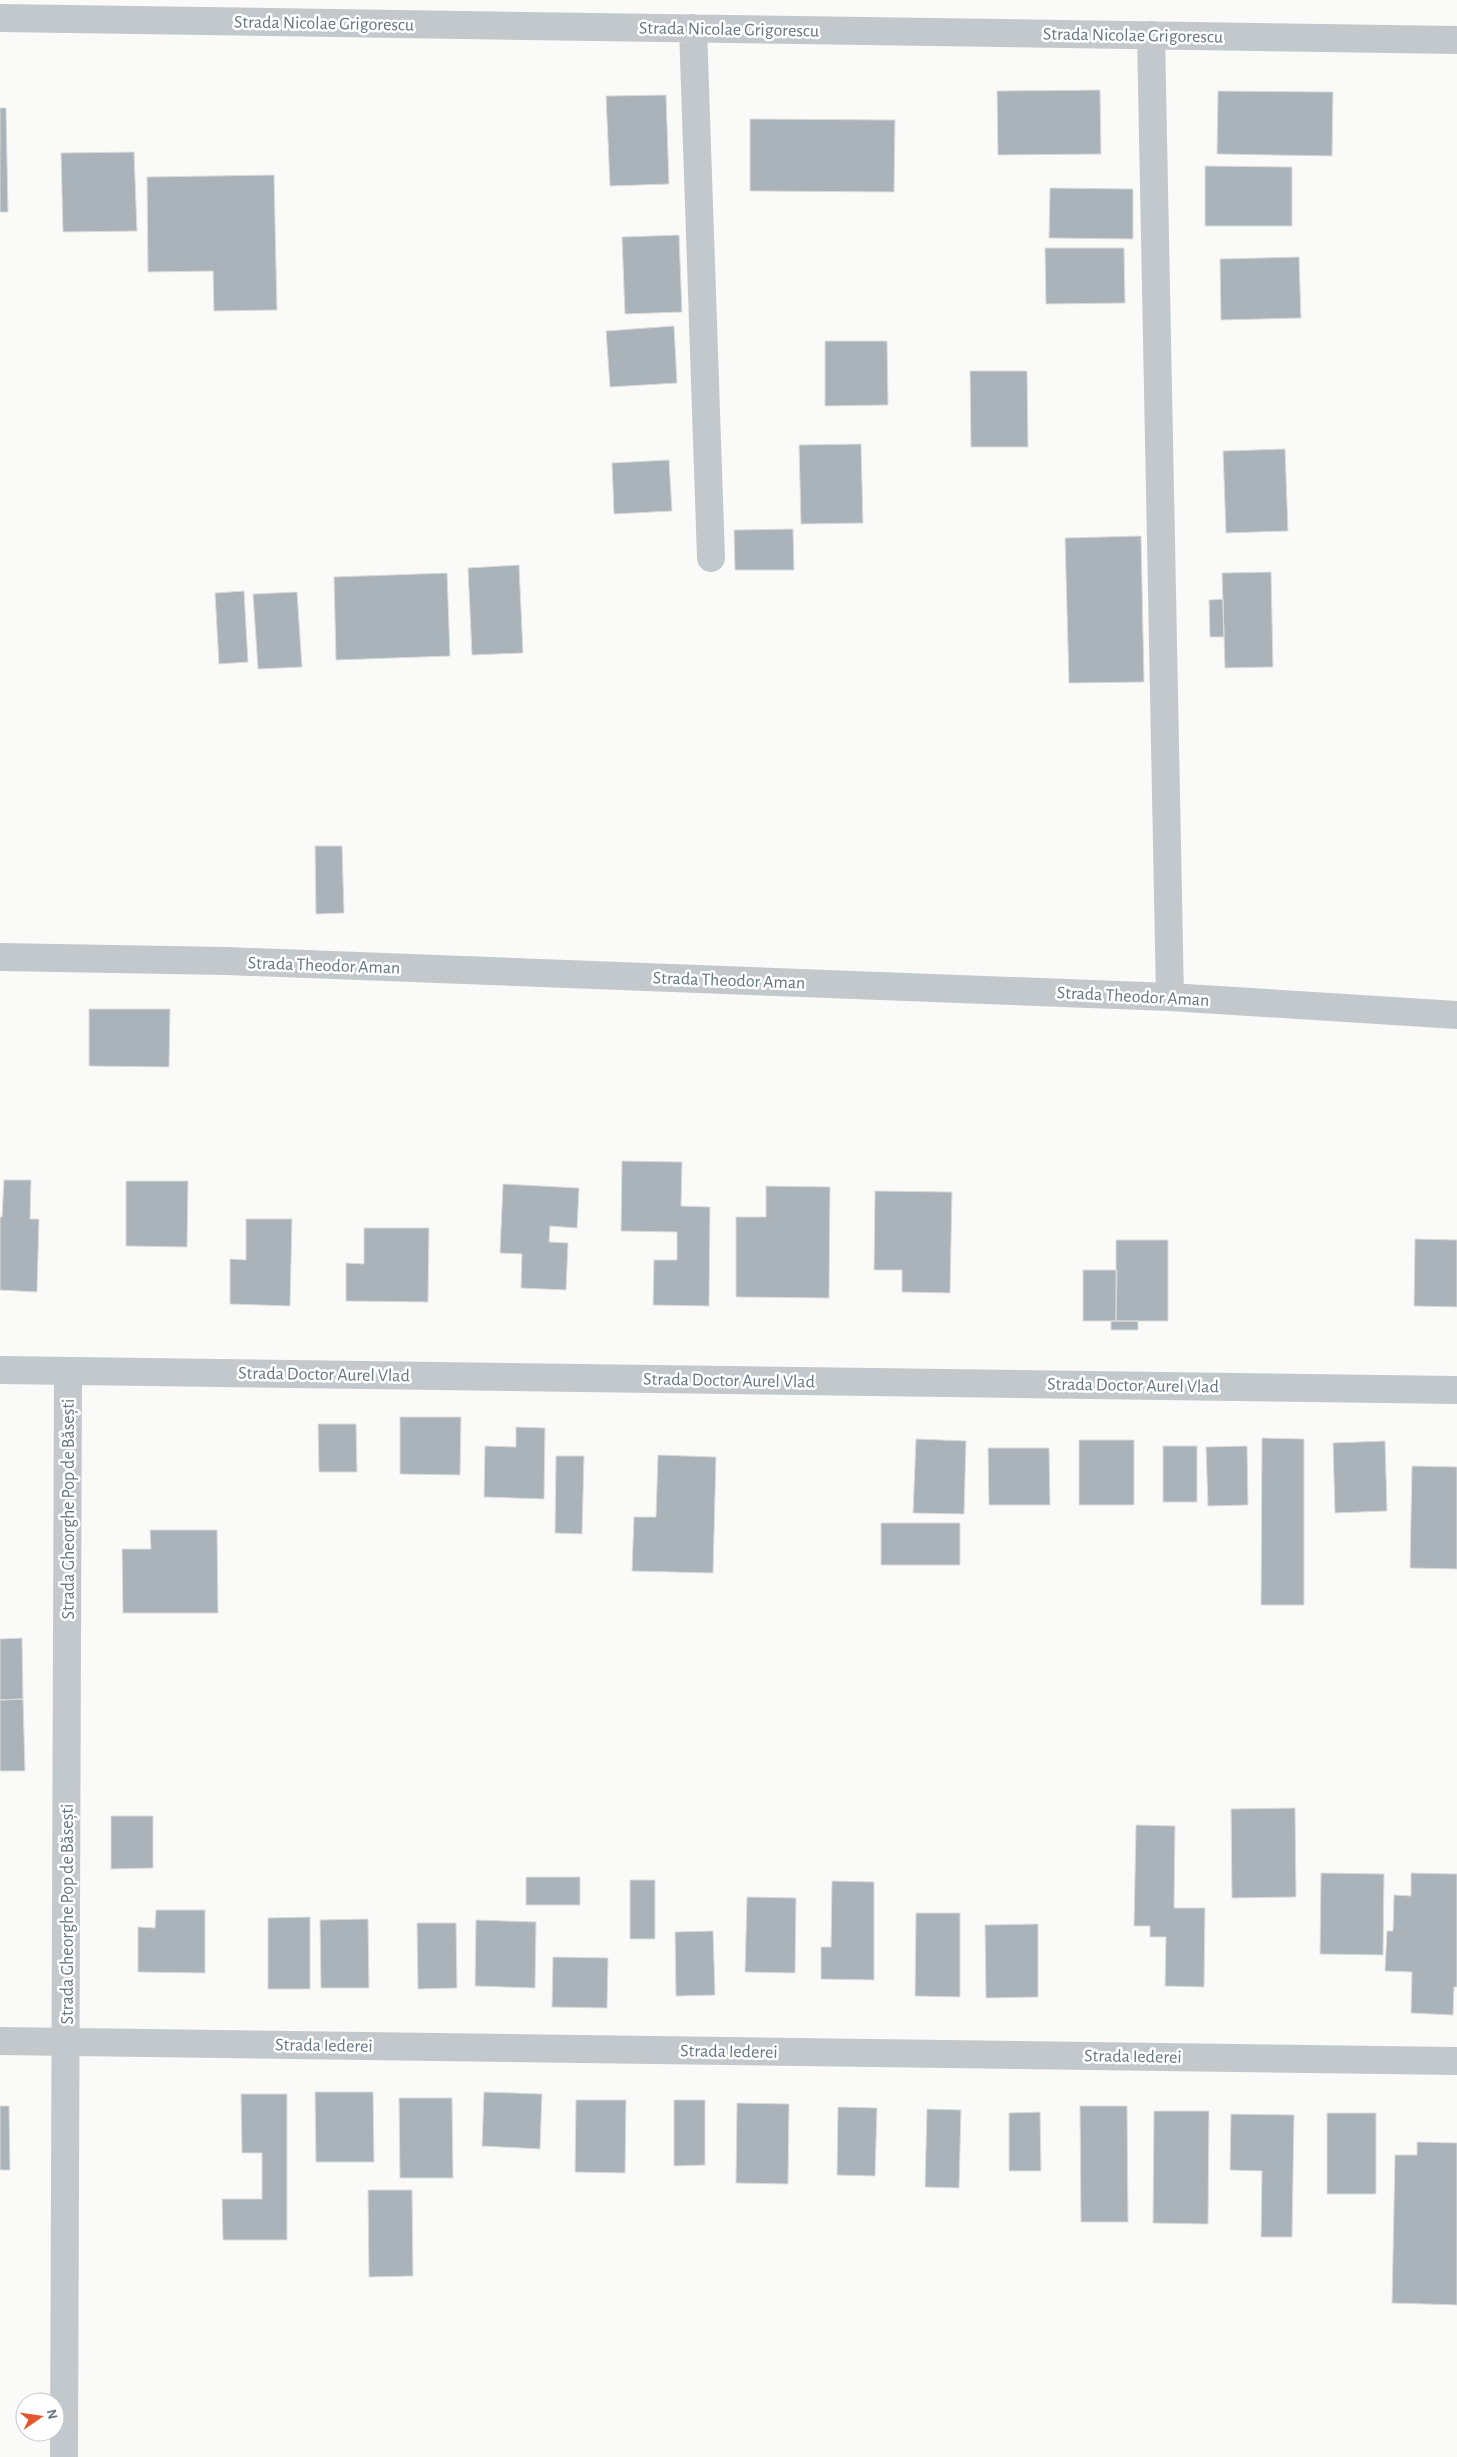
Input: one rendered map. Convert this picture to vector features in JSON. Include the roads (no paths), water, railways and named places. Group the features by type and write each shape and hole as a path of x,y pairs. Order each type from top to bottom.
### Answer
{"street":[{"name":"Strada Nicolae Grigorescu","path":"0,18 1457,40"},
{"path":"693,28 711,558"},
{"path":"1151,35 1170,997"},
{"name":"Strada Theodor Aman","path":"0,957 226,961 1170,997 1457,1016"},
{"name":"Strada Doctor Aurel Vlad","path":"0,1370 1457,1390"},
{"name":"Strada Gheorghe Pop de Băsești","path":"64,2457 68,1371"},
{"name":"Strada Iederei","path":"0,2041 1457,2061"}]}
